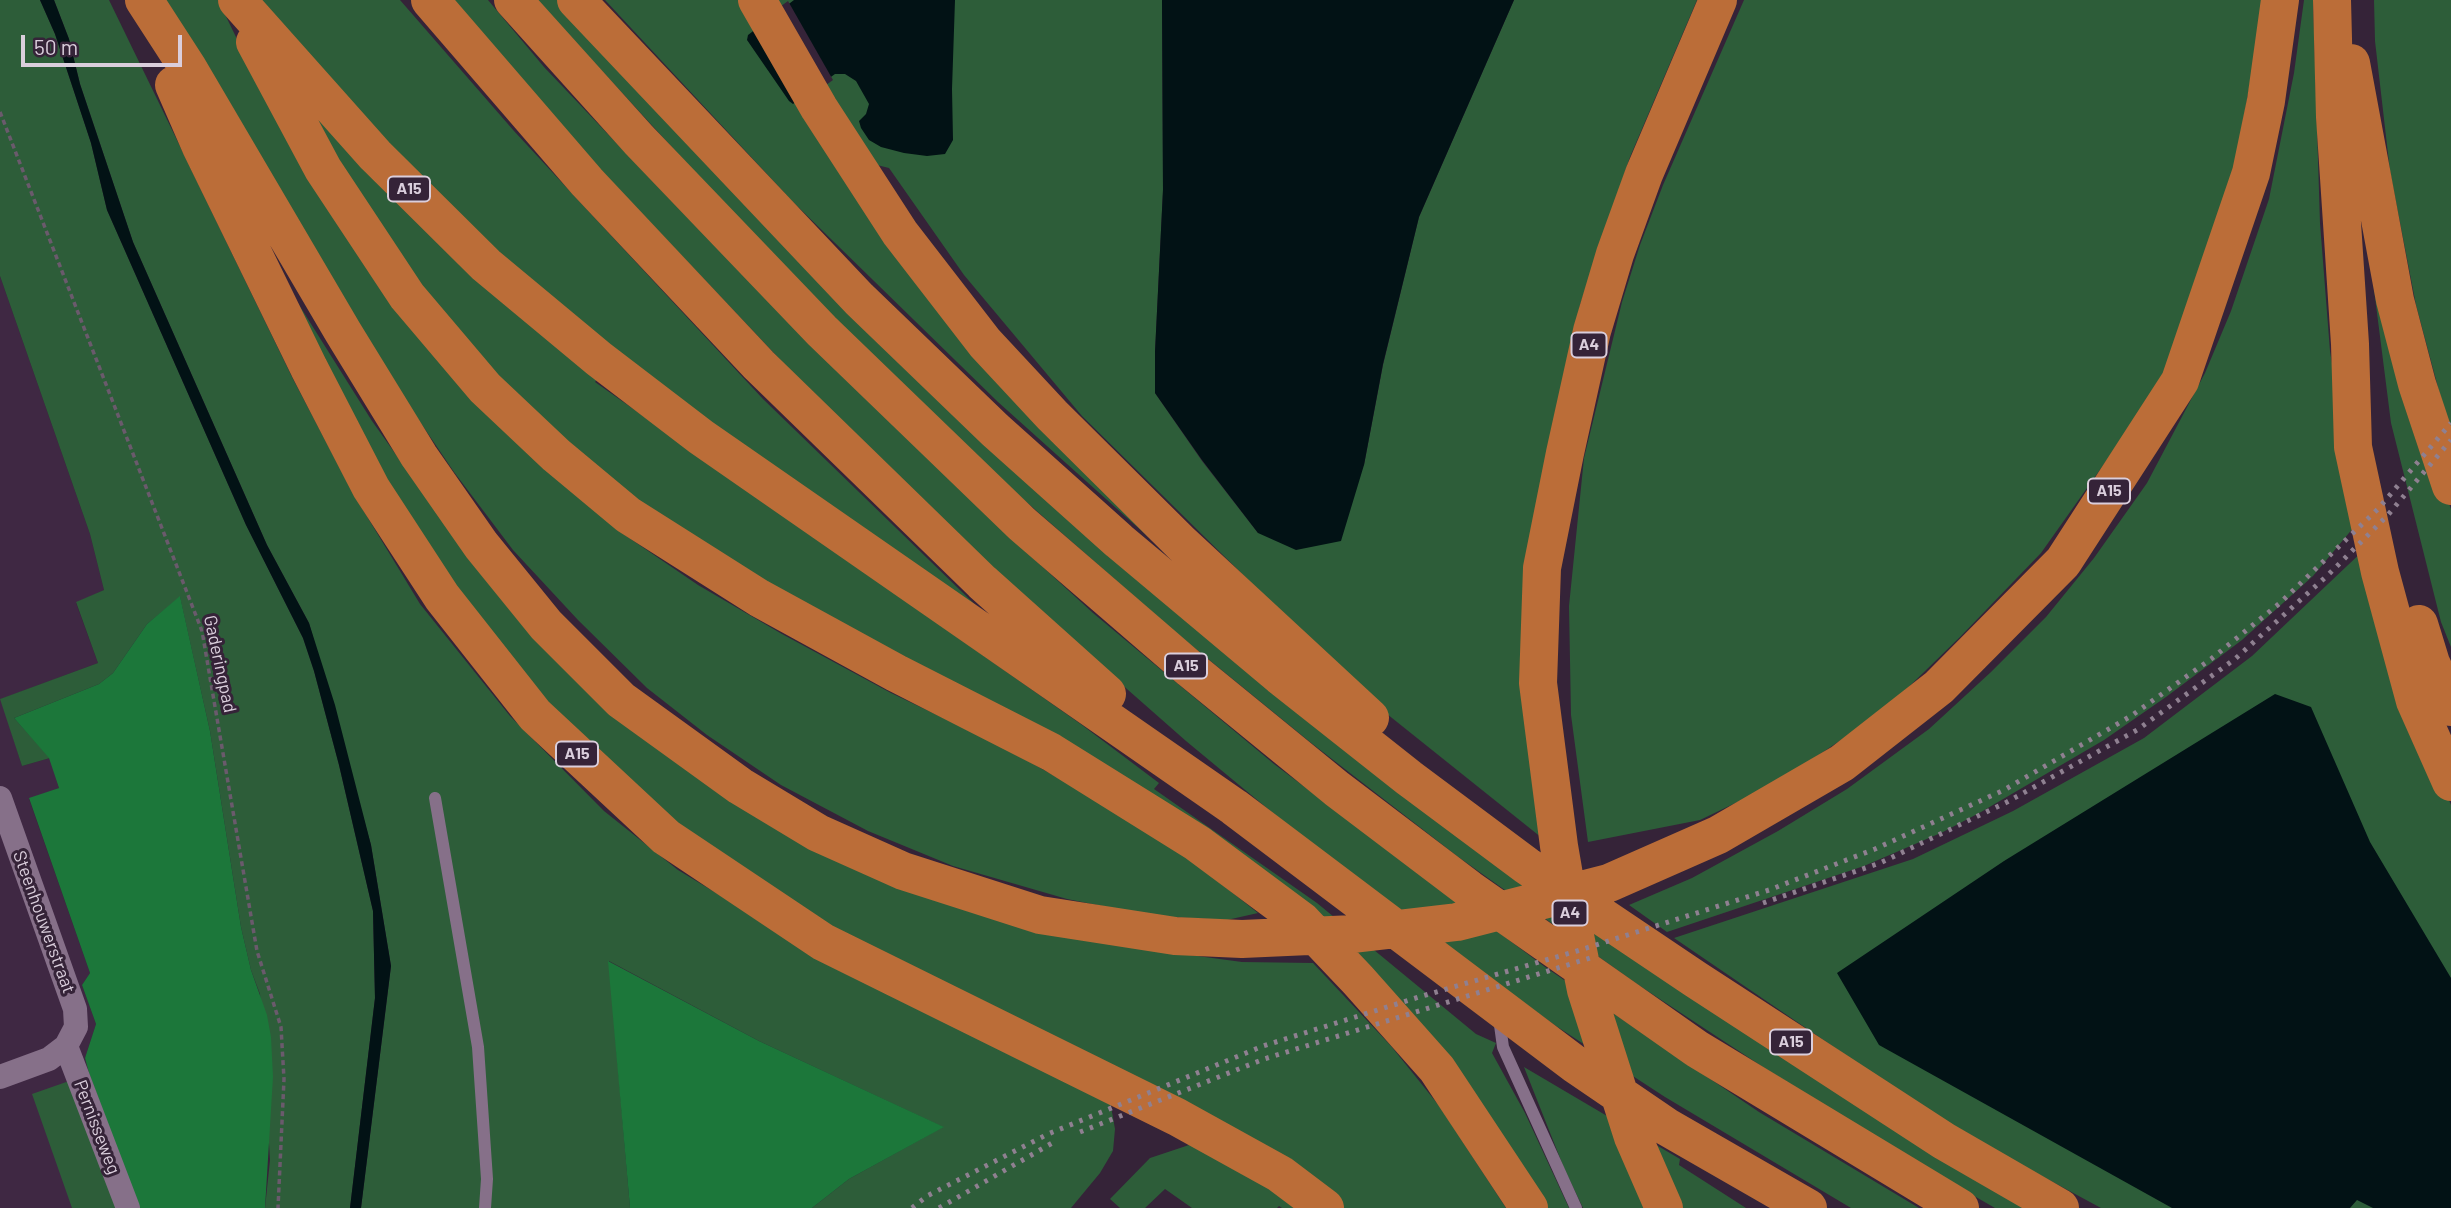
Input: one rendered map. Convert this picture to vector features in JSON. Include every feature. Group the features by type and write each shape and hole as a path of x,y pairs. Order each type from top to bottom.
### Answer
{"highway":[{"name":"A15","path":"136,0 201,147 371,488 442,597 535,715 666,837 822,942 1177,1116 1280,1174 1325,1208"},
{"name":"A15","path":"144,0 188,68 419,456 481,545 546,625 621,700 762,800 818,833 904,871 1040,915 1174,936 1242,939 1354,934 1457,922 1609,883 1718,835 1842,763 1939,687 2063,562 2180,382 2251,173 2266,101 2280,0"},
{"name":"A15","path":"235,0 374,155 486,265 599,359 701,437 1234,807 1576,1065 1668,1127 1808,1208"},
{"name":"A15","path":"235,0 323,169 407,296 485,388 535,436 628,515 671,543 770,604 896,673 1051,752 1197,843 1302,921 1359,980 1437,1069 1529,1208"},
{"name":"A15","path":"430,0 587,182 759,365 982,582 1234,807"},
{"name":"A15","path":"513,0 639,140 822,331 1023,524 1190,669 1337,789 1469,889 1698,1049 1961,1208"},
{"name":"A15","path":"576,0 859,299 995,430 1119,541 1280,676 1409,778 1527,866 1944,1142 2060,1208"},
{"name":"A15","path":"757,0 819,108 900,233 985,343 1052,415 1181,543 1527,866"},
{"name":"A4","path":"1664,1208 1633,1137 1586,990 1571,916 1538,683 1542,568 1592,331 1615,254 1644,174 1718,0"},
{"path":"2332,0 2335,117 2350,344 2353,447 2380,572 2415,701 2451,782"},
{"path":"2339,0 2395,300 2417,384 2451,486"},
{"path":"2350,344 2380,499 2431,663 2451,707"}],"street":[{"name":"Steenhouwerstraat","path":"0,798 75,1009 76,1027 66,1046"},
{"path":"0,1077 49,1059 66,1046"},
{"name":"Pernisseweg","path":"66,1046 128,1208"}],"lane":[{"path":"435,798 478,1047 487,1179 485,1208"},
{"path":"1498,1007 1503,1047 1576,1208"}],"path":[{"name":"Gaderingpad","path":"0,112 202,631 257,951 281,1027 284,1079 278,1208"}],"shaded area":[{"path":"40,0 54,0 69,39 80,84 133,242 267,545 309,623 335,705 371,845 391,966 361,1208 350,1208 375,998 373,911 339,765 303,638 246,525 107,210 91,143 55,34"},
{"path":"794,0 955,0 953,140 945,154 927,156 904,153 881,147 869,140 859,121 866,114 869,104 856,81 845,74 835,74 793,104 789,101 747,40 748,35"},
{"path":"1162,0 1514,0 1419,217 1383,364 1364,465 1341,541 1296,550 1258,533 1155,393 1163,190"},
{"path":"0,276 90,534 104,590 76,603 98,663 1,699 22,766 50,758 59,788 29,799 90,973 82,985 96,1024 85,1058 139,1208 0,1208"},
{"path":"2275,694 2311,707 2370,842 2451,978 2451,1208 2373,1208 2357,1200 2350,1208 2172,1208 1879,1045 1837,973 2004,861"}],"green space":[{"path":"0,0 40,0 55,34 91,143 107,210 246,525 303,638 314,671 373,911 375,998 350,1208 265,1208 270,1160 260,994 251,970 241,927 210,731 180,597 147,624 113,673 99,684 14,718 50,758 22,766 0,699 98,663 76,602 104,590 90,534 0,276"},
{"path":"54,0 109,0 293,379 354,495 420,604 510,716 604,811 678,870 814,952 1109,1095 1115,1129 1113,1151 1100,1173 1071,1208 812,1208 849,1179 943,1127 759,1041 609,961 630,1208 361,1208 391,966 371,845 309,623 267,545 133,242 80,84 69,39"},
{"path":"165,0 218,0 253,72 616,529 698,585 782,634 891,693 1002,746 1086,794 1195,863 1258,913 1227,920 1153,916 1067,899 953,866 868,831 781,785 707,735 647,688 578,620 513,550 454,472 393,382"},
{"path":"249,0 400,0 514,131 763,399 993,622 613,358 595,382 1082,725 1159,783 1154,789 1317,903 1476,1034 1496,1043 1492,1053 1525,1113 1569,1208 1537,1208 1298,913 695,552 512,401 341,180"},
{"path":"440,0 488,0 544,67 683,213 1022,548 1093,613 1274,764 1545,967 1759,1112 1919,1208 1851,1208 1665,1097 1556,1026 1349,876 1186,741 1052,623 859,443"},
{"path":"537,0 566,0 1192,615 2034,1208 1995,1208 1915,1162 1763,1067 1637,984 1457,856 1310,742 1175,632 1023,499 885,369 758,241"},
{"path":"605,0 1162,0 1163,190 1155,393 1202,461 1258,533 1364,465 1383,365 1419,217 1514,0 1697,0 1630,157 1580,305 1565,384 1547,842 1372,702 1082,416 964,275 889,168 829,153 1165,552 998,402 792,201"},
{"path":"1744,0 2265,0 2234,172 2165,373 2041,553 1884,711 1777,783 1700,820 1588,842 1571,715 1569,606 1584,458 1622,302 1640,245 1663,185"},
{"path":"2304,0 2313,0 2320,223 2330,351 2359,521 2313,576 2242,640 2166,697 2104,740 1943,832 1864,866 1667,932 1629,905 1692,878 1778,831 1847,789 1929,729 2046,617 2094,558 2147,483 2205,373 2231,311 2269,199 2294,73"},
{"path":"2374,0 2451,0 2451,436 2416,305 2390,171 2375,41"},
{"path":"2362,195 2418,416 2451,509 2451,647 2441,622 2391,423"},
{"path":"257,238 372,421 429,501 735,799 1153,950 1242,962 1313,963 1391,1046 1440,1107 1506,1208 1340,1208 828,932 655,814 454,603"},
{"path":"2367,547 2410,702 2451,805 2451,1208 2101,1208 1951,1127 1674,938 1913,859 2013,811 2144,738 2252,656"},
{"path":"180,596 210,731 241,927 271,1037 273,1077 265,1208 139,1208 85,1058 96,1024 82,985 90,973 29,798 59,788 49,758 14,718 99,684 113,673 147,624"},
{"path":"608,961 759,1041 944,1127 849,1179 812,1208 630,1208"},
{"path":"1524,1067 1680,1159 1679,1165 1746,1208 1583,1208"},
{"path":"72,1080 120,1208 72,1208 32,1094"},
{"path":"1195,1143 1298,1208 1192,1208 1165,1189 1145,1208 1120,1208 1110,1199 1150,1158"}],"pier":[{"path":"788,1 833,80 798,105 752,27"}],"railway":[{"path":"912,1208 927,1196 1048,1134 1263,1046 1769,890 1875,849 2004,790 2131,716 2211,659 2280,603 2378,509 2451,423"},
{"path":"1763,903 1880,863 2007,802 2137,730 2235,659 2328,575 2387,516 2451,440"},
{"path":"1080,1132 1264,1059 1590,958"},
{"path":"939,1208 1054,1142"}]}
